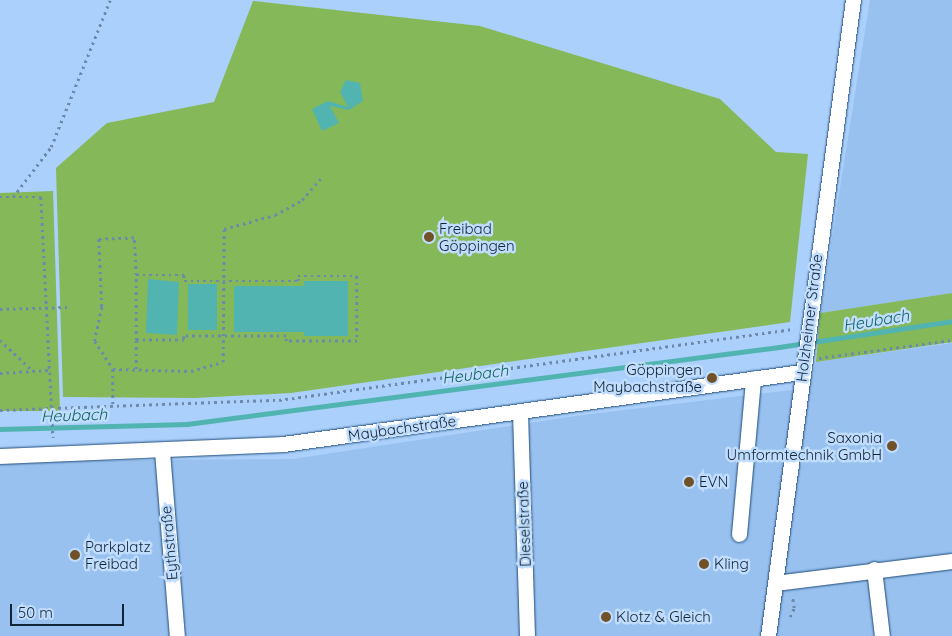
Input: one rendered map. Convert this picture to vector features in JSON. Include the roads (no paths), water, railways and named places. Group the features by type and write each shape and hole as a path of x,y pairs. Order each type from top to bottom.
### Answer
{"street":[{"name":"Holzheimer Straße","path":"768,636 782,583 802,366 853,0"},
{"name":"Maybachstraße","path":"0,456 162,451 283,444 520,413 753,379 802,366"},
{"path":"739,534 753,379"},
{"name":"Dieselstraße","path":"520,413 527,636"},
{"name":"Eythstraße","path":"162,451 177,636"},
{"path":"782,583 874,569 952,561"},
{"path":"874,569 882,636"}],"waterway":[{"name":"Heubach","path":"0,429 187,424 779,347 952,321"}],"place":[{"name":"Freibad Göppingen","path":"429,237"},
{"name":"Göppingen Maybachstraße","path":"712,378"},
{"name":"Saxonia Umformtechnik GmbH","path":"892,446"},
{"name":"EVN","path":"689,482"},
{"name":"Parkplatz Freibad","path":"75,555"},
{"name":"Kling","path":"704,564"},
{"name":"Klotz & Gleich","path":"606,617"}]}
